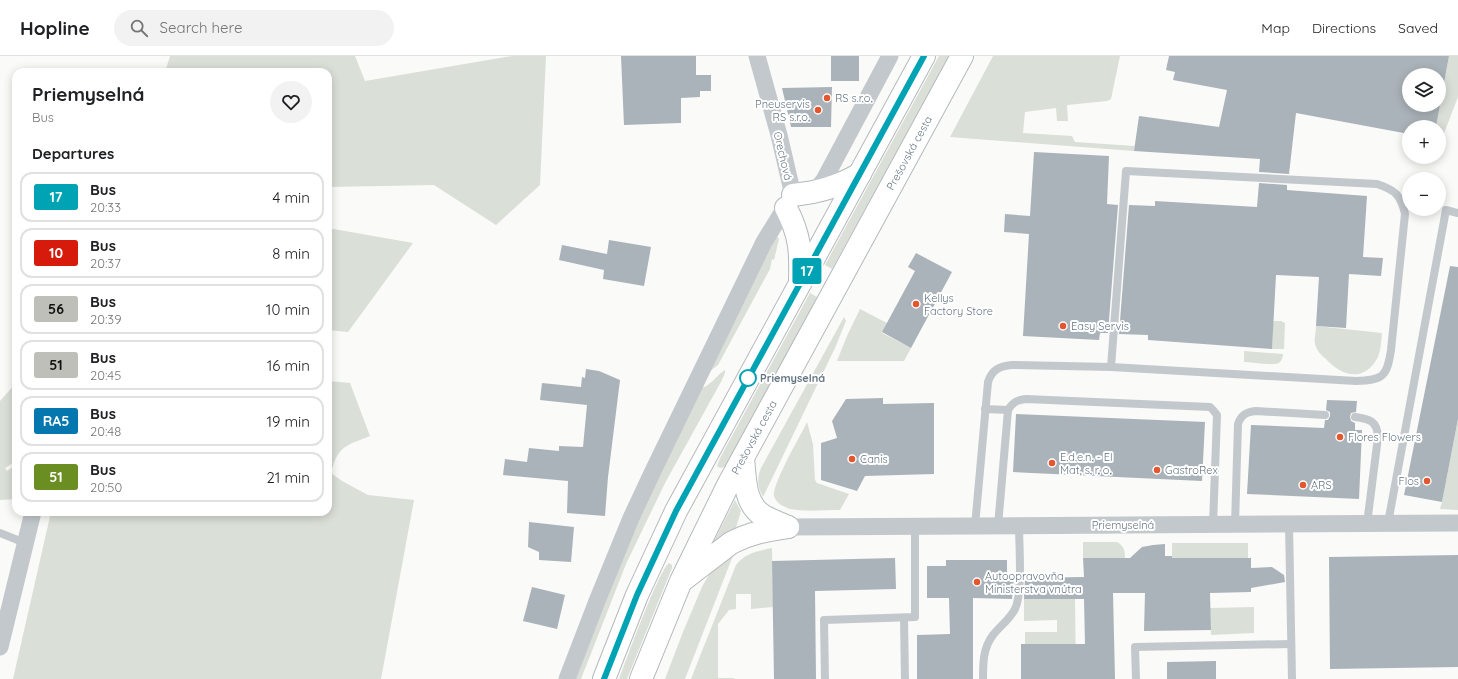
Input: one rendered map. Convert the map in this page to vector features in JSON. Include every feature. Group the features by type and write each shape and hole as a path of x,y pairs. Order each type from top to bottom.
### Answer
{"highway":[{"path":"604,679 637,595 676,511 924,56"},
{"name":"Prešovská cesta","path":"641,679 681,581 701,538 962,56"},
{"path":"800,284 801,260 798,235 793,222 789,201 830,189 860,174"},
{"path":"743,458 750,502 763,516 788,527"},
{"path":"681,581 731,543 760,531 788,527"}],"street":[{"name":"Orechová","path":"757,56 779,135 789,201"},
{"path":"814,193 824,180 890,56"},
{"path":"567,679 631,518 764,242 789,201"},
{"path":"0,646 32,516"},
{"name":"Priemyselná","path":"788,527 1458,523"}],"lane":[{"path":"975,526 985,409 990,378 992,373 1000,367 1012,365 1111,367 1356,381 1370,381 1385,373 1389,366 1391,350 1405,214 1403,202 1396,193 1377,184 1126,171 1111,367"},
{"path":"1388,523 1446,210 1458,212"},
{"path":"998,526 1008,410 1011,404 1017,400 1026,399 1210,408 1214,410 1217,415 1213,524"},
{"path":"985,409 1008,410"},
{"path":"1235,524 1238,424 1240,418 1245,413 1256,411 1325,415"},
{"path":"1356,417 1368,419 1374,423 1378,429 1367,524"},
{"path":"1289,524 1292,679"},
{"path":"825,679 824,620 914,617 915,526"},
{"path":"982,679 987,646 993,635 1015,609 1019,596 1019,526"},
{"path":"0,533 25,543"},
{"path":"904,618 905,679"},
{"path":"1136,679 1135,647 1291,644"}],"shaded area":[{"path":"170,56 355,56 365,81 512,56 546,56 540,185 496,225 434,185 332,187 332,68 166,68"},
{"path":"939,56 949,56 832,269 825,265"},
{"path":"993,56 1120,56 1111,99 1107,101 1067,105 1068,121 1057,121 1056,108 1025,112 1023,133 1072,136 1075,142 1135,146 1134,151 950,137"},
{"path":"1449,56 1458,56 1458,97 1446,128 1446,120 1437,120 1439,112 1446,112 1446,72"},
{"path":"332,229 413,243 348,332 332,330"},
{"path":"776,237 779,239 774,260 772,259 770,269 718,365 709,372 774,239"},
{"path":"810,293 817,297 728,462 724,467 720,468 717,466 720,458"},
{"path":"860,309 887,323 882,333 911,348 904,361 837,361"},
{"path":"844,317 846,321 835,348 763,497 758,482 761,468"},
{"path":"1273,321 1281,321 1285,323 1284,349 1272,349"},
{"path":"1316,326 1382,333 1377,359 1369,369 1357,374 1350,374 1337,369 1319,353 1317,349 1315,344"},
{"path":"1244,351 1283,355 1281,361 1276,364 1244,362"},
{"path":"725,370 722,380 665,483 626,564 581,679 574,679 635,525 699,388 710,384"},
{"path":"332,381 350,383 370,436 344,448 340,452 332,470"},
{"path":"12,388 12,464 5,468 7,471 12,468 12,499 0,500 0,401"},
{"path":"1458,419 1458,510 1440,509 1442,502"},
{"path":"807,422 813,444 815,480 817,483 849,494 840,510 809,511 790,509 778,503 774,496 777,481"},
{"path":"332,474 368,495 414,500 381,679 13,679 50,516 332,516"},
{"path":"735,500 741,511 735,531 710,549"},
{"path":"1083,542 1117,542 1124,549 1125,558 1083,558"},
{"path":"1172,543 1248,543 1248,558 1172,558"},
{"path":"772,548 773,607 751,609 751,594 736,594 736,609 729,610 718,624 718,678 734,679 691,679 736,565 748,555"},
{"path":"734,553 685,679 665,679 702,587 711,571"},
{"path":"669,563 672,565 672,568 627,679 619,679 650,598 664,569"},
{"path":"1024,598 1075,598 1076,679 1059,679 1058,644 1025,644 1025,632 1057,632 1057,620 1024,621"},
{"path":"1254,607 1254,633 1211,635 1210,608"}],"building":[{"path":"621,56 696,56 696,75 711,75 711,91 700,91 700,97 681,98 681,123 624,125"},
{"path":"831,56 859,56 859,81 831,81"},
{"path":"1169,56 1449,56 1446,72 1446,68 1402,68 1402,112 1439,112 1437,120 1402,120 1402,133 1296,113 1289,174 1259,172 1260,159 1134,151 1139,116 1219,127 1227,90 1173,80 1175,72 1166,70"},
{"path":"832,87 831,127 791,127 782,88"},
{"path":"1034,152 1109,156 1107,204 1118,205 1108,333 1100,333 1099,340 1023,336 1029,234 1004,232 1005,214 1030,216"},
{"path":"1259,183 1287,185 1287,190 1367,196 1363,257 1383,258 1381,276 1349,274 1346,328 1316,326 1319,277 1276,275 1272,349 1148,340 1148,335 1119,334 1129,205 1155,206 1155,201 1257,207"},
{"path":"609,240 651,247 644,286 603,279 604,270 559,260 562,245 607,254"},
{"name":"Kellys Factory Store","path":"916,253 952,272 911,348 882,332 915,271 908,267"},
{"path":"1450,266 1458,267 1458,419 1442,502 1404,495"},
{"path":"586,369 599,371 620,380 608,477 605,516 567,513 568,481 503,475 505,459 527,462 529,448 559,451 559,446 583,447 587,405 540,400 542,383 581,387 582,377 585,378"},
{"path":"883,398 883,404 934,403 934,474 865,476 857,491 821,480 821,443 837,438 832,421 846,399"},
{"path":"1327,400 1357,401 1356,412 1351,413 1350,417 1351,421 1355,423 1355,430 1362,430 1359,499 1247,494 1251,425 1324,428 1325,420 1328,420 1330,416 1330,412 1326,410"},
{"path":"1016,414 1205,422 1202,481 1013,472"},
{"path":"529,522 574,527 571,562 539,560 539,552 528,547"},
{"path":"1165,544 1165,556 1172,556 1172,558 1251,558 1251,568 1272,567 1284,575 1285,582 1251,588 1251,592 1210,593 1211,630 1144,631 1145,593 1113,593 1115,679 1021,679 1021,644 1085,644 1084,599 1024,599 1025,578 1084,577 1083,558 1130,558 1142,547"},
{"path":"1458,555 1458,667 1330,669 1329,557"},
{"path":"895,558 896,589 815,591 816,679 774,679 772,561"},
{"path":"946,560 1007,560 1007,576 1014,576 1012,599 973,598 973,679 917,679 917,635 950,634 949,598 927,598 927,566 946,566"},
{"path":"532,587 565,595 557,629 523,621"},
{"path":"1216,661 1216,679 1167,679 1167,662"}],"bus line":[{"name":"17","path":"604,679 628,615 676,511 924,56"}],"place":[{"name":"RS s.r.o.","path":"827,98"},
{"name":"Pneuservis RS s.r.o.","path":"818,110"},
{"name":"Kellys Factory Store","path":"916,304"},
{"name":"Easy Servis","path":"1063,326"},
{"name":"Priemyselná","path":"748,378"},
{"name":"Flores Flowers","path":"1340,437"},
{"name":"Canis","path":"852,459"},
{"name":"E.d.e.n. - El Mat, s. r. o.","path":"1052,463"},
{"name":"GastroRex","path":"1157,470"},
{"name":"Flos","path":"1427,481"},
{"name":"ARS","path":"1303,485"},
{"name":"Autoopravovňa Ministerstva vnútra","path":"977,582"}]}
